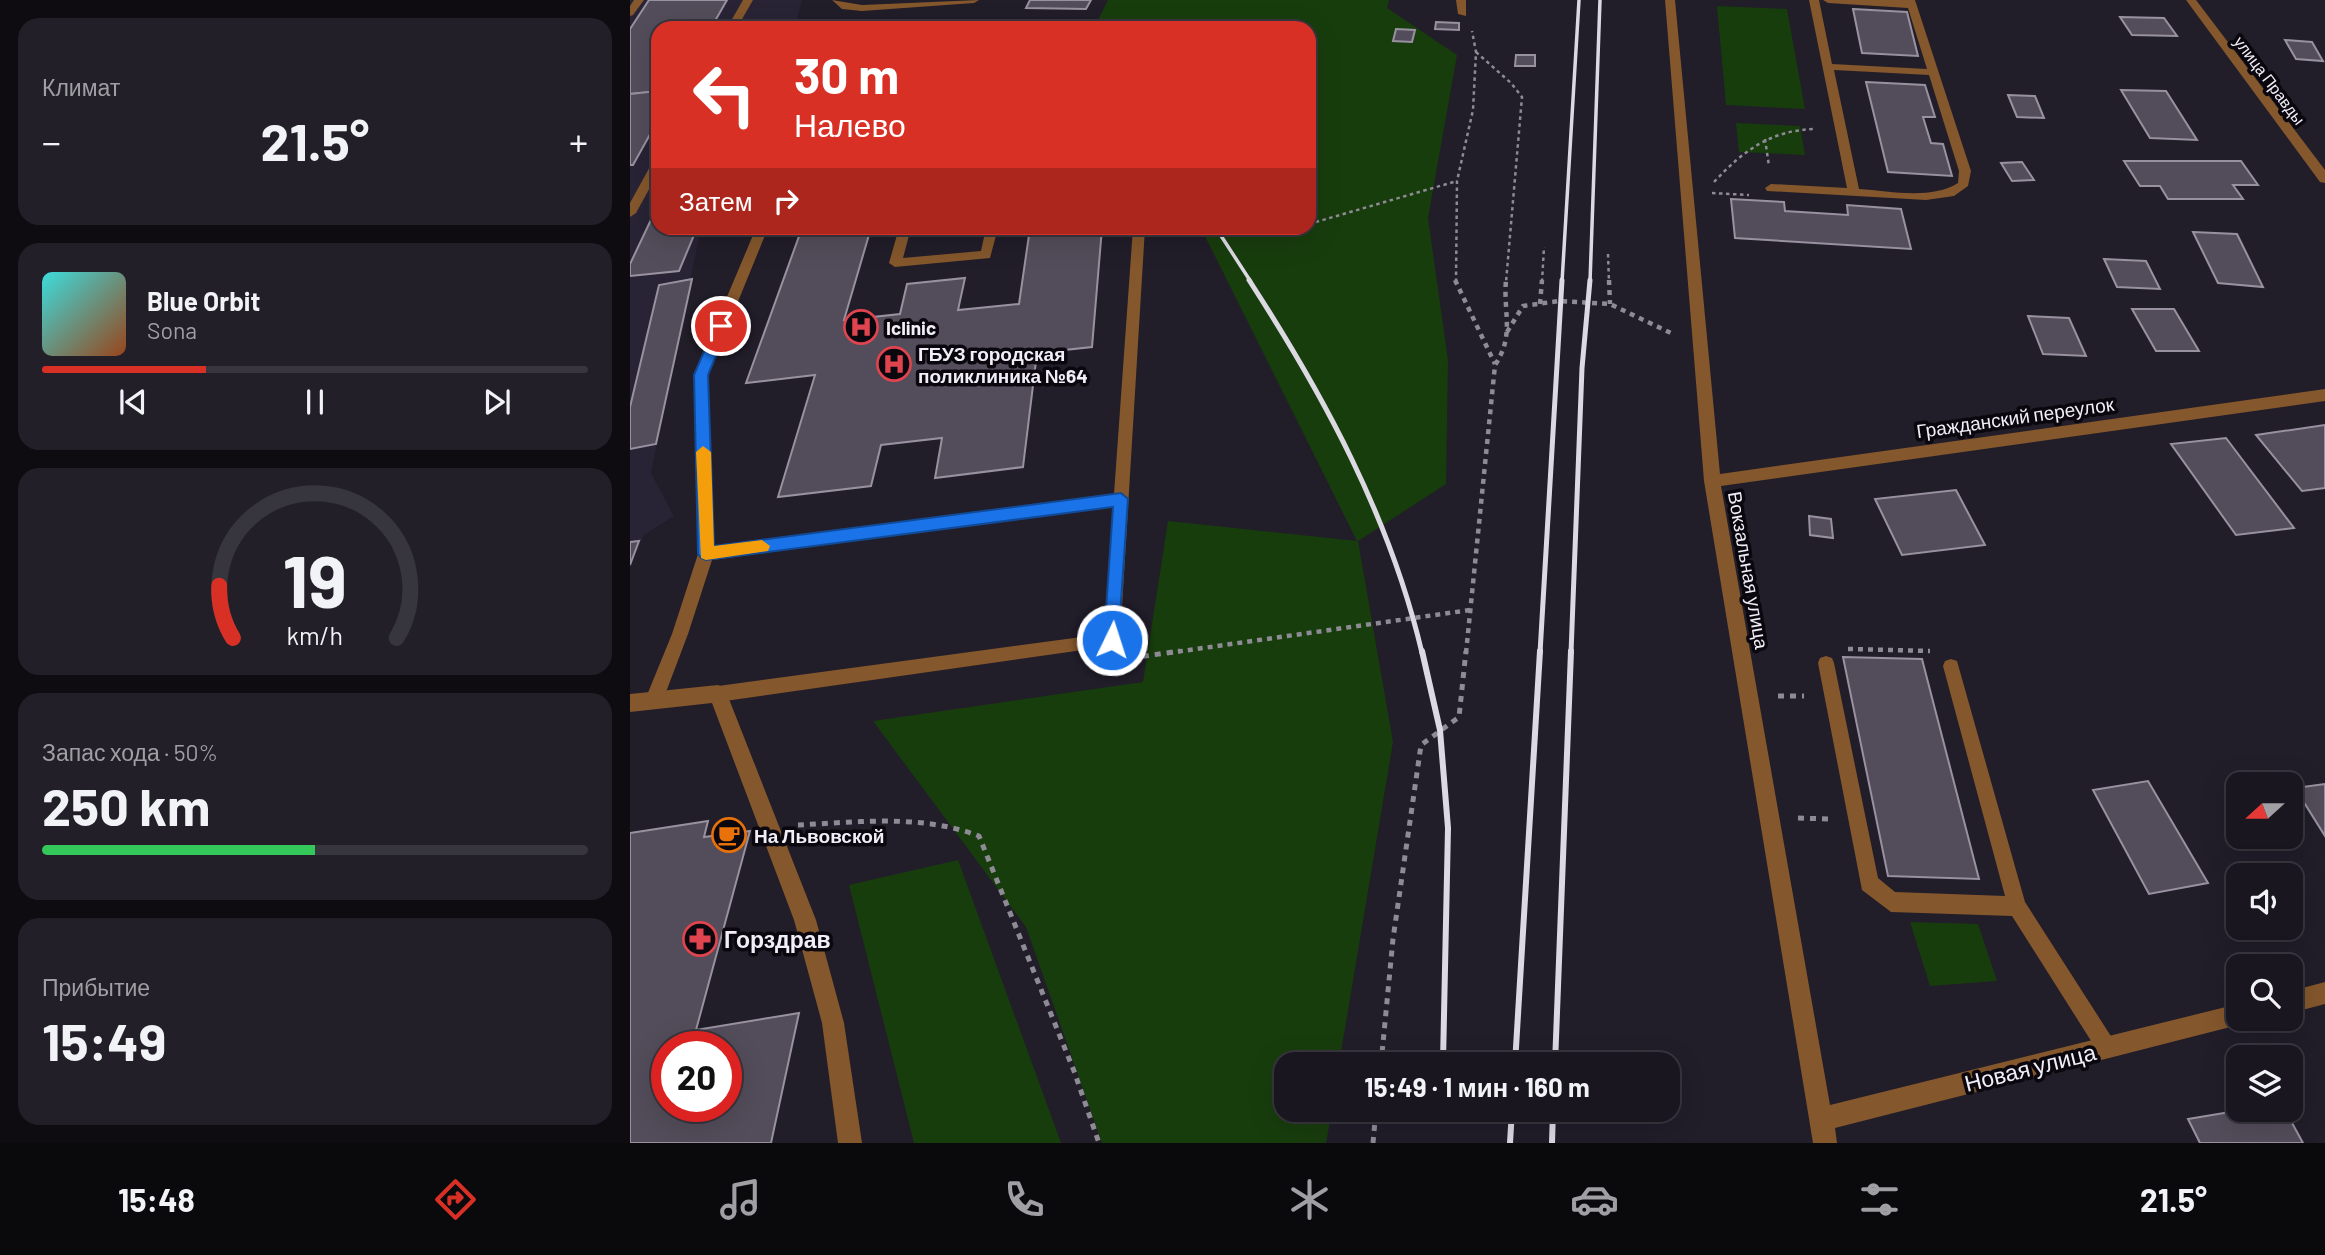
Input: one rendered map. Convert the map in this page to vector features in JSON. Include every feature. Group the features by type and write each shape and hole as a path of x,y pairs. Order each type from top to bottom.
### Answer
{"street":[{"name":"Вокзальная улица","path":"1670,0 1712,481 1825,1143"},
{"name":"улица Правды","path":"2191,0 2325,179"},
{"name":"Гражданский переулок","path":"1712,481 2325,395"},
{"path":"630,703 718,694 805,920 833,1023 850,1143"},
{"path":"2303,999 2325,993"},
{"name":"Новая улица","path":"1822,1119 2226,1018"}],"lane":[{"path":"630,13 639,0"},
{"path":"736,21 748,0"},
{"path":"837,0 845,6 862,8 974,0"},
{"path":"1461,0 1463,14"},
{"path":"1814,0 1854,192"},
{"path":"1771,188 1926,196 1950,193 1964,184 1965,171 1911,2 1828,0"},
{"path":"1828,67 1933,72"},
{"path":"630,213 651,176"},
{"path":"654,700 680,634 706,554 701,375 758,235"},
{"path":"903,235 895,263 986,255 990,235"},
{"path":"718,694 1112,640 1139,235"},
{"path":"706,554 1121,499"},
{"path":"1826,663 1869,883 1891,902 2017,906"},
{"path":"1951,666 2017,906 2107,1048"}],"path":[{"path":"1475,37 1473,110 1457,181 1454,278 1495,365"},
{"path":"1382,1052 1393,939 1422,745 1459,717 1495,365 1505,350 1507,333 1505,288 1522,97 1511,83 1476,52"},
{"path":"1771,188 1772,196 1704,192 1742,151 1765,139 1795,128 1842,131"},
{"path":"1316,222 1457,181"},
{"path":"1540,304 1544,247"},
{"path":"1608,254 1610,304"},
{"path":"1507,333 1523,306 1559,301 1610,304 1700,346"},
{"path":"1826,663 1841,648 1930,651 1951,666"},
{"path":"1749,695 1833,697"},
{"path":"1770,817 1857,819"},
{"path":"769,826 870,822 927,824 962,827 979,835 1074,1071 1099,1143"},
{"path":"1373,1143 1375,1122"}],"shaded area":[{"path":"630,0 802,0 797,21 651,21 651,235 700,235 651,473 674,516 644,535 630,565"}],"green space":[{"path":"1108,0 1389,0 1387,8 1457,55 1428,218 1448,360 1446,484 1358,541 1393,742 1341,1052 1274,1052 1274,1122 1330,1122 1326,1143 1102,1143 1026,927 873,721 1143,682 1168,521 1357,541 1204,235 1316,235 1316,21 1098,21"},
{"path":"1717,6 1787,9 1805,109 1726,105"},
{"path":"1736,123 1800,126 1805,155 1739,152"},
{"path":"958,860 1061,1143 914,1143 849,885"},
{"path":"1910,922 1978,924 1997,981 1930,986"}],"building":[{"path":"649,0 727,0 715,21 651,21 651,92 630,94 630,29"},
{"path":"1030,0 1091,0 1086,9 1026,8"},
{"path":"1853,9 1907,12 1918,56 1862,53"},
{"path":"2120,17 2164,18 2177,36 2132,35"},
{"path":"1436,22 1459,23 1459,30 1435,29"},
{"path":"1396,29 1415,30 1412,42 1393,41"},
{"path":"2285,40 2312,42 2323,61 2296,59"},
{"path":"1516,55 1535,55 1535,66 1515,66"},
{"path":"1866,82 1925,85 1935,117 1923,117 1931,143 1943,144 1952,176 1888,172"},
{"path":"2121,90 2166,91 2197,140 2150,138"},
{"path":"651,92 651,133 633,165 630,165 630,94"},
{"path":"2008,95 2035,96 2044,118 2017,117"},
{"path":"2124,161 2241,161 2258,185 2233,185 2243,199 2168,199 2160,186 2140,186"},
{"path":"2022,162 2034,180 2012,181 2001,163"},
{"path":"1731,199 1784,202 1785,211 1848,215 1847,205 1901,209 1911,249 1735,238"},
{"path":"651,220 651,235 694,235 679,271 630,276 630,264"},
{"path":"2193,232 2237,234 2263,287 2218,283"},
{"name":"ГБУЗ городская поликлиника №64","path":"799,235 869,235 844,320 900,314 907,284 965,278 958,310 1019,304 1029,235 1101,235 1092,347 1037,353 1023,467 935,478 942,438 881,445 871,486 778,497 815,375 746,383"},
{"path":"2104,259 2146,261 2160,289 2117,287"},
{"path":"692,279 656,444 630,449 630,407 659,285"},
{"path":"2132,309 2174,309 2199,351 2156,351"},
{"path":"2028,316 2069,318 2086,356 2043,354"},
{"path":"2325,425 2325,488 2302,491 2256,435"},
{"path":"2226,438 2294,528 2236,535 2171,444"},
{"path":"1956,490 1985,545 1902,555 1875,499"},
{"path":"1809,516 1831,519 1833,538 1810,535"},
{"path":"639,541 630,565 630,542"},
{"path":"1843,657 1922,659 1979,879 1888,876"},
{"path":"2148,781 2208,883 2149,894 2093,790"},
{"path":"2325,784 2325,836 2303,801 2303,787"},
{"path":"708,821 704,837 750,831 696,1030 799,1013 771,1143 630,1143 630,833"},
{"path":"2226,1113 2226,1122 2292,1122 2303,1143 2200,1143 2188,1119"}],"railway":[{"path":"1562,282 1579,0"},
{"path":"1590,282 1600,0"},
{"path":"1221,235 1251,282"},
{"path":"1249,280 1303,368 1352,459 1392,554 1422,653"},
{"path":"1540,653 1562,280"},
{"path":"1571,653 1582,368 1590,280"},
{"path":"1422,651 1440,730 1448,828 1443,1052"},
{"path":"1516,1052 1540,651"},
{"path":"1555,1052 1571,651"},
{"path":"1510,1143 1511,1122"},
{"path":"1552,1143 1553,1122"}],"slow traffic":[{"path":"703,452 706,554 762,546"}],"place":[{"name":"Iclinic","path":"861,327"},
{"name":"ГБУЗ городская поликлиника №64","path":"894,364"},
{"name":"На Львовской","path":"729,835"},
{"name":"Горздрав","path":"700,939"}],"route":[{"path":"721,326 701,375 706,554 1121,499 1112,640"}]}
